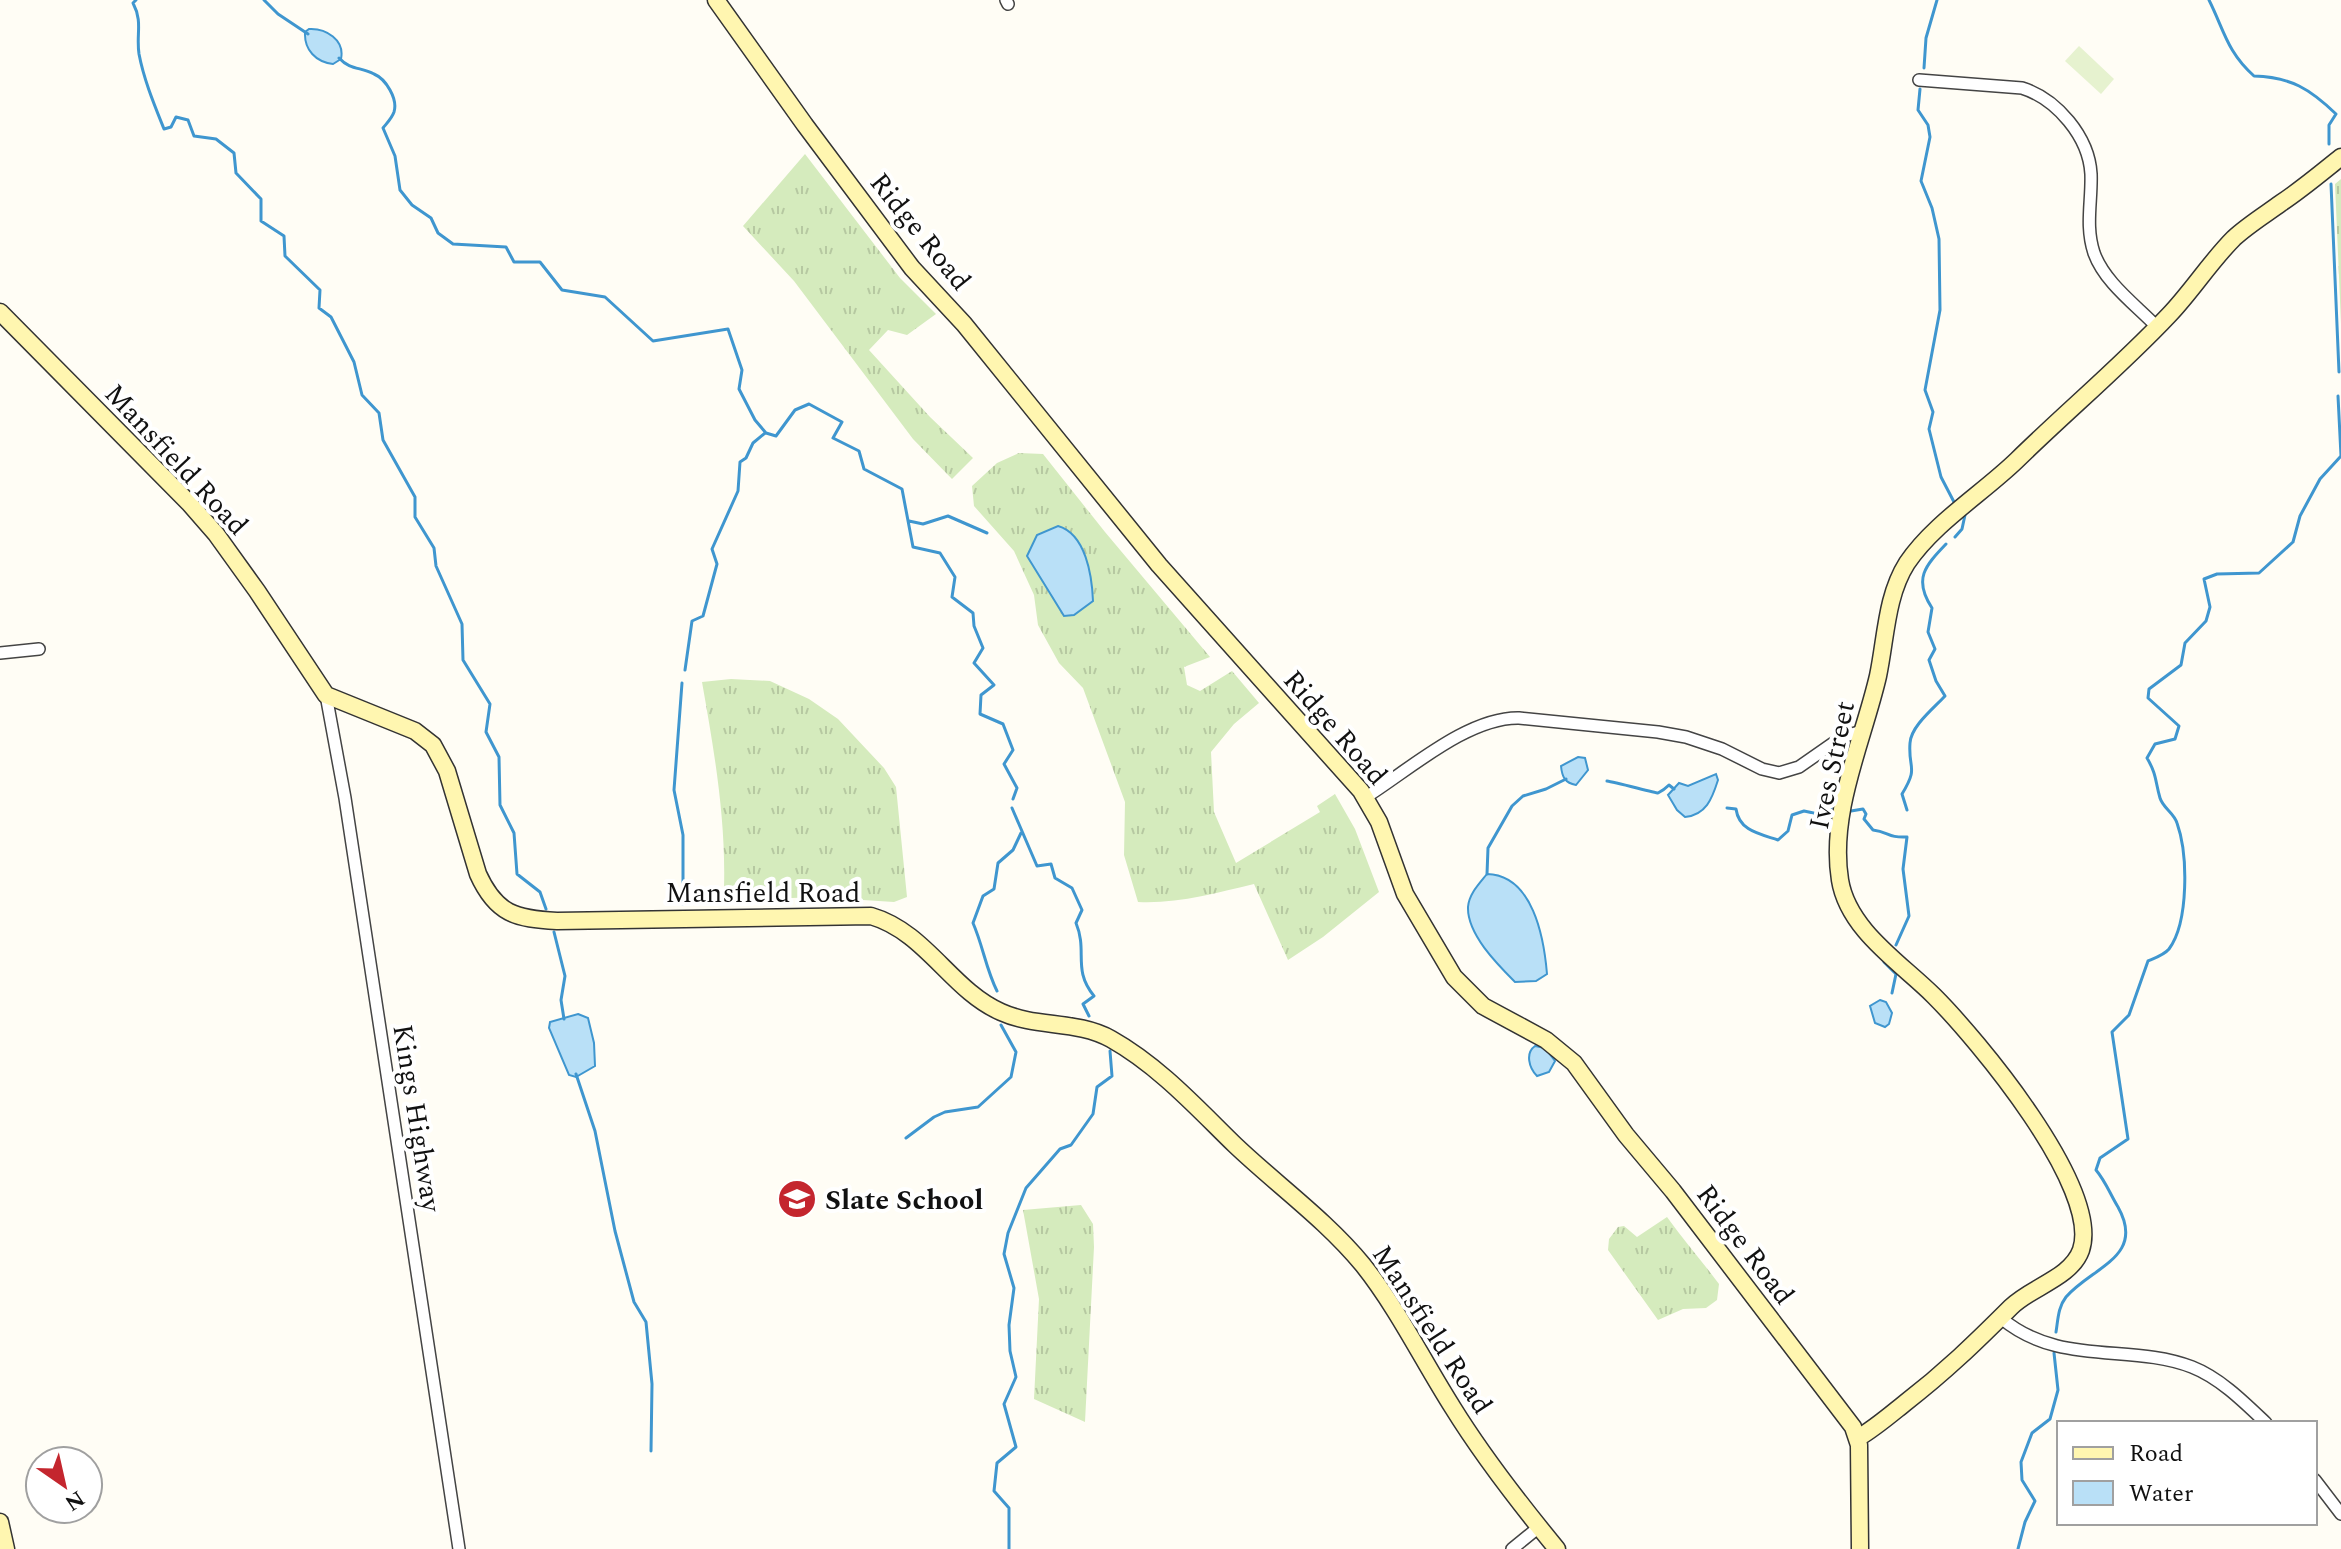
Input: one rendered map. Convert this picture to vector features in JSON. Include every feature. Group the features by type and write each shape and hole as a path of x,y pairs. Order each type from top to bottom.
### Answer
{"street":[{"name":"Ridge Road","path":"716,0 912,268 980,343 1159,565 1366,797 1379,822 1405,894 1454,977 1483,1006 1546,1040 1574,1063 1626,1135 1827,1390 1858,1438"},
{"path":"1919,80 2007,85 2038,94 2058,110 2077,134 2089,158 2090,236 2096,259 2121,291 2157,327"},
{"name":"Ives Street","path":"1858,1438 1960,1359 2022,1297 2062,1273 2077,1258 2082,1244 2081,1214 2060,1160 2019,1099 1953,1016 1875,940 1848,905 1840,880 1839,841 1844,808 1878,673 1892,599 1902,571 1926,539 2001,475 2157,327 2232,241 2341,157"},
{"name":"Mansfield Road","path":"0,312 207,523 275,617 326,695 415,731 433,745 447,771 469,849 485,890 500,907 520,918 557,921 871,916 885,920 913,938 977,997 1001,1012 1028,1020 1096,1031 1128,1050 1169,1082 1363,1265 1392,1305 1475,1441 1557,1549"},
{"path":"0,653 39,649"},
{"name":"Kings Highway","path":"326,695 345,798 459,1549"},
{"path":"1366,797 1463,735 1500,718 1686,737 1722,749 1762,769 1779,773 1799,767 1842,737 1862,731"},
{"path":"2001,1318 2018,1330 2064,1347 2189,1365 2223,1385 2264,1421"},
{"path":"1858,1438 1860,1549"},
{"path":"2317,1483 2341,1514"},
{"path":"0,1522 6,1549"},
{"path":"1512,1549 1539,1527"}],"green space":[{"path":"2079,46 2114,79 2101,94 2065,61"},
{"path":"805,154 900,278 936,314 907,335 888,330 869,350 930,417 973,458 952,479 913,439 794,281 743,226"},
{"path":"2341,179 2341,324 2335,184"},
{"path":"1019,453 1043,454 1210,657 1184,667 1187,685 1200,691 1232,671 1259,703 1234,724 1211,752 1214,812 1236,863 1320,812 1317,806 1335,794 1355,829 1379,892 1323,937 1288,960 1254,884 1182,900 1138,902 1124,855 1125,802 1083,688 1059,663 1038,625 1034,595 1014,551 974,506 972,486 997,463"},
{"path":"731,679 770,681 809,699 838,719 884,768 896,787 907,897 894,902 816,897 743,900 724,888 721,810 702,682"},
{"path":"1081,1205 1093,1224 1094,1247 1085,1422 1034,1399 1039,1299 1023,1210"},
{"path":"1667,1217 1719,1284 1717,1300 1706,1308 1683,1309 1658,1320 1608,1250 1609,1239 1618,1227 1624,1226 1637,1237"}],"water":[{"path":"309,29 333,36 340,46 341,59 333,64 321,61 312,54 305,38 305,32"},
{"path":"1058,526 1068,530 1081,547 1091,580 1093,601 1074,615 1064,616 1027,556 1037,535"},
{"path":"1578,757 1585,758 1588,770 1576,785 1565,779 1561,766"},
{"path":"1716,774 1716,787 1703,809 1685,817 1677,810 1668,795 1679,783 1688,786"},
{"path":"1487,874 1503,877 1515,885 1533,911 1543,943 1547,974 1536,981 1515,982 1484,948 1472,928 1469,902"},
{"path":"1880,1000 1886,1002 1892,1013 1885,1027 1875,1023 1870,1006"},
{"path":"578,1014 588,1018 595,1066 576,1077 569,1075 549,1028 550,1022"},
{"path":"1535,1046 1545,1048 1555,1061 1549,1072 1537,1076 1529,1061"}],"waterway":[{"path":"136,0 133,3 139,22 139,54 146,83 164,129 171,127 176,117 188,120 194,136 216,139 234,153 236,173 261,199 261,221 284,236 285,256 320,290 319,308 331,317 354,362 362,395 379,413 383,440 415,497 415,517 434,548 436,566 462,624 463,660 490,704 486,732 499,757 500,805 514,833 517,874 540,892 546,909"},
{"path":"264,0 278,14 308,34"},
{"path":"1924,68 1926,38 1937,0"},
{"path":"2209,0 2232,49 2254,76 2279,79 2299,86 2336,114 2329,125 2329,144"},
{"path":"339,58 347,65 383,80 390,90 395,107 383,128 395,156 400,190 412,205 431,218 438,233 453,244 506,247 514,262 540,262 562,290 605,297 653,341 728,329 742,370 739,389 755,420 766,433 776,436 795,410 809,404 842,422 833,438 859,451 864,469 902,489 913,547 940,553 955,577 952,597 973,613 974,626 983,648 974,663 994,685 981,695 980,714 1003,724 1013,750 1004,764 1017,788 1013,799"},
{"path":"1920,89 1918,110 1928,125 1930,137 1921,181 1932,208 1939,239 1940,310 1925,390 1933,412 1929,429 1941,477 1954,502"},
{"path":"2331,184 2339,372"},
{"path":"2056,1332 2063,1301 2112,1260 2121,1250 2125,1238 2125,1224 2118,1207 2096,1170 2100,1158 2128,1139 2112,1032 2129,1015 2148,961 2162,955 2176,937 2183,905 2185,869 2181,836 2176,819 2161,802 2147,758 2155,744 2175,739 2179,726 2148,698 2149,689 2181,665 2185,643 2206,621 2210,607 2204,579 2217,574 2259,573 2293,542 2300,516 2320,479 2341,456 2338,396"},
{"path":"685,670 692,621 703,616 717,564 712,549 738,491 740,462 746,458 753,443 765,433"},
{"path":"1955,537 1962,529 1965,515"},
{"path":"909,521 923,524 948,516 987,533"},
{"path":"1907,810 1902,794 1911,773 1911,737 1945,696 1929,660 1935,649 1928,632 1932,608 1926,598 1923,581 1927,566 1946,544"},
{"path":"682,683 674,790 683,835 683,904"},
{"path":"1487,874 1488,848 1512,806 1523,796 1566,779"},
{"path":"1607,781 1658,793 1669,785 1674,789"},
{"path":"1727,808 1736,809 1746,827 1778,840 1788,831 1792,815 1804,811 1823,815 1834,805"},
{"path":"1012,808 1037,866 1051,864 1055,878 1072,888 1082,910 1076,923 1082,969 1094,996 1083,1004 1089,1016"},
{"path":"1851,811 1863,809 1866,814 1864,819 1873,830 1907,837 1903,869 1909,916 1896,945"},
{"path":"997,991 973,923 983,896 994,889 998,863 1013,850 1021,833"},
{"path":"554,932 565,976 561,1000 564,1019"},
{"path":"1886,959 1884,962 1896,974 1892,993"},
{"path":"906,1138 945,1112 978,1107 1011,1077 1016,1052 1001,1025"},
{"path":"1009,1549 1009,1508 994,1491 997,1463 1016,1447 1004,1404 1016,1377 1010,1351 1009,1325 1014,1288 1004,1254 1008,1233 1026,1188 1060,1149 1071,1145 1093,1114 1097,1087 1112,1076 1110,1051"},
{"path":"576,1074 595,1131 615,1231 634,1302 646,1322 652,1384 651,1451"},
{"path":"2018,1549 2025,1522 2035,1501 2022,1480 2021,1462 2032,1433 2050,1419 2058,1390 2054,1353"}],"place":[{"name":"Slate School","path":"797,1199"}]}
